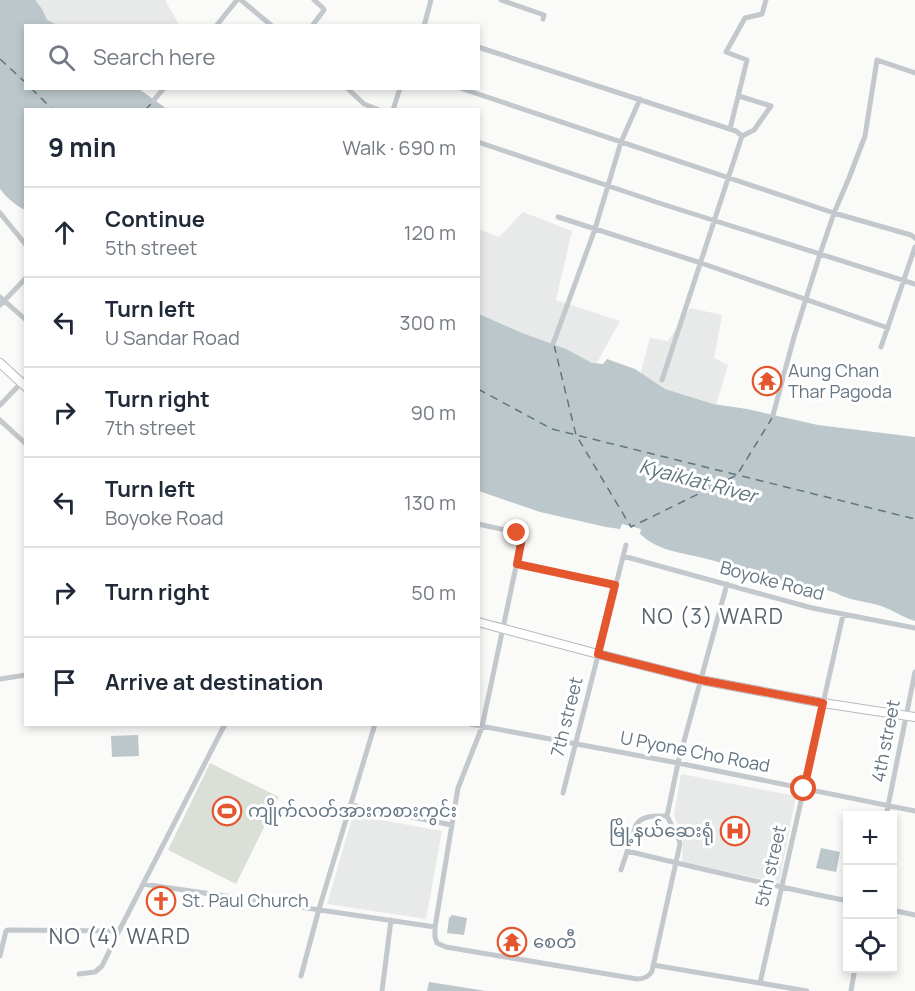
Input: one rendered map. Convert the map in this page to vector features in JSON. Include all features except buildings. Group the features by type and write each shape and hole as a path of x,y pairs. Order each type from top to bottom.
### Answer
{"main road":[{"path":"0,363 24,383"},
{"path":"480,622 701,680 823,703 915,717"}],"street":[{"path":"218,24 239,0 269,24"},
{"path":"314,0 324,10 314,24"},
{"path":"425,24 431,0"},
{"path":"501,0 544,15 543,19"},
{"path":"730,129 747,60 726,52 745,18 762,14 766,0"},
{"path":"480,48 736,131 742,136"},
{"path":"773,416 794,337 820,254 865,136 877,60 915,73"},
{"path":"154,100 162,90"},
{"path":"349,90 364,104 374,108"},
{"path":"394,108 399,90"},
{"path":"466,90 915,238"},
{"path":"662,380 742,136 754,130 771,106 739,96"},
{"path":"553,344 595,229 621,142 640,99"},
{"path":"480,143 607,186 915,284"},
{"path":"0,213 24,243"},
{"path":"558,217 888,327"},
{"path":"881,348 915,247"},
{"path":"24,280 1,301 24,318"},
{"path":"0,405 24,383"},
{"path":"0,420 24,442"},
{"path":"480,524 517,533 522,535 522,540 482,727 458,788 435,927 436,940 440,945 446,947 637,979 649,976 652,971 679,842 667,816 678,763 727,584"},
{"name":"7th street","path":"563,793 626,544"},
{"name":"Boyoke Road","path":"623,556 812,608 915,628"},
{"path":"517,564 615,585"},
{"name":"5th street","path":"760,983 843,615"},
{"name":"4th street","path":"887,811 915,672"},
{"path":"0,679 24,675"},
{"path":"79,974 95,972 102,966 224,726"},
{"path":"301,976 374,726"},
{"name":"U Pyone Cho Road","path":"478,726 678,763 915,811"},
{"path":"351,805 452,825"},
{"path":"621,870 638,821 667,816"},
{"path":"627,851 755,882 843,900"},
{"path":"143,884 435,927"},
{"path":"897,911 915,915"},
{"path":"382,991 391,920"},
{"path":"0,956 8,930 119,931"},
{"path":"653,965 807,991"},
{"path":"851,991 854,973"}],"shaded area":[{"path":"22,0 165,0 178,24 45,24"},
{"path":"523,212 572,231 556,300 620,321 593,370 480,333 480,230 499,237"},
{"path":"690,308 722,315 714,358 728,365 714,412 639,379 650,338 668,341"},
{"path":"210,763 279,797 236,884 168,850"},
{"name":"မြို့နယ်ဆေးရုံ","path":"681,774 796,796 779,883 682,862 683,841 674,815"},
{"path":"353,815 442,831 426,919 327,904"}],"water":[{"path":"0,0 35,0 47,20 55,24 24,24 24,90 140,90 166,108 24,108 24,209 11,201 0,189"},
{"name":"Kyaiklat River","path":"480,314 566,349 592,363 603,364 607,359 635,369 665,389 713,404 818,425 915,437 915,621 881,606 850,599 829,591 788,584 712,560 668,550 640,534 641,529 622,524 620,529 606,527 540,512 480,491"},
{"path":"138,735 139,756 112,757 111,736"},
{"path":"821,848 840,852 836,872 816,868"},
{"path":"452,915 467,918 464,935 447,933 449,918"},
{"path":"429,982 486,991 427,991"}],"ferry route":[{"path":"0,59 24,81"},
{"path":"33,90 51,108"},
{"path":"147,108 154,101"},
{"path":"554,345 576,435 631,527 737,475 772,418"},
{"path":"480,390 552,429 915,519"}],"place":[{"name":"Aung Chan Thar Pagoda","path":"767,381"},
{"name":"ကျိုက်လတ်အားကစားကွင်း","path":"227,811"},
{"name":"မြို့နယ်ဆေးရုံ","path":"735,831"},
{"name":"St. Paul Church","path":"161,901"},
{"name":"စေတီ","path":"512,942"}],"district":[{"name":"NO (3) WARD","path":"713,617"},
{"name":"NO (4) WARD","path":"120,937"}],"route":[{"path":"517,533 522,535 522,538 517,564 615,585 598,654 701,680 823,703 804,789"}]}
